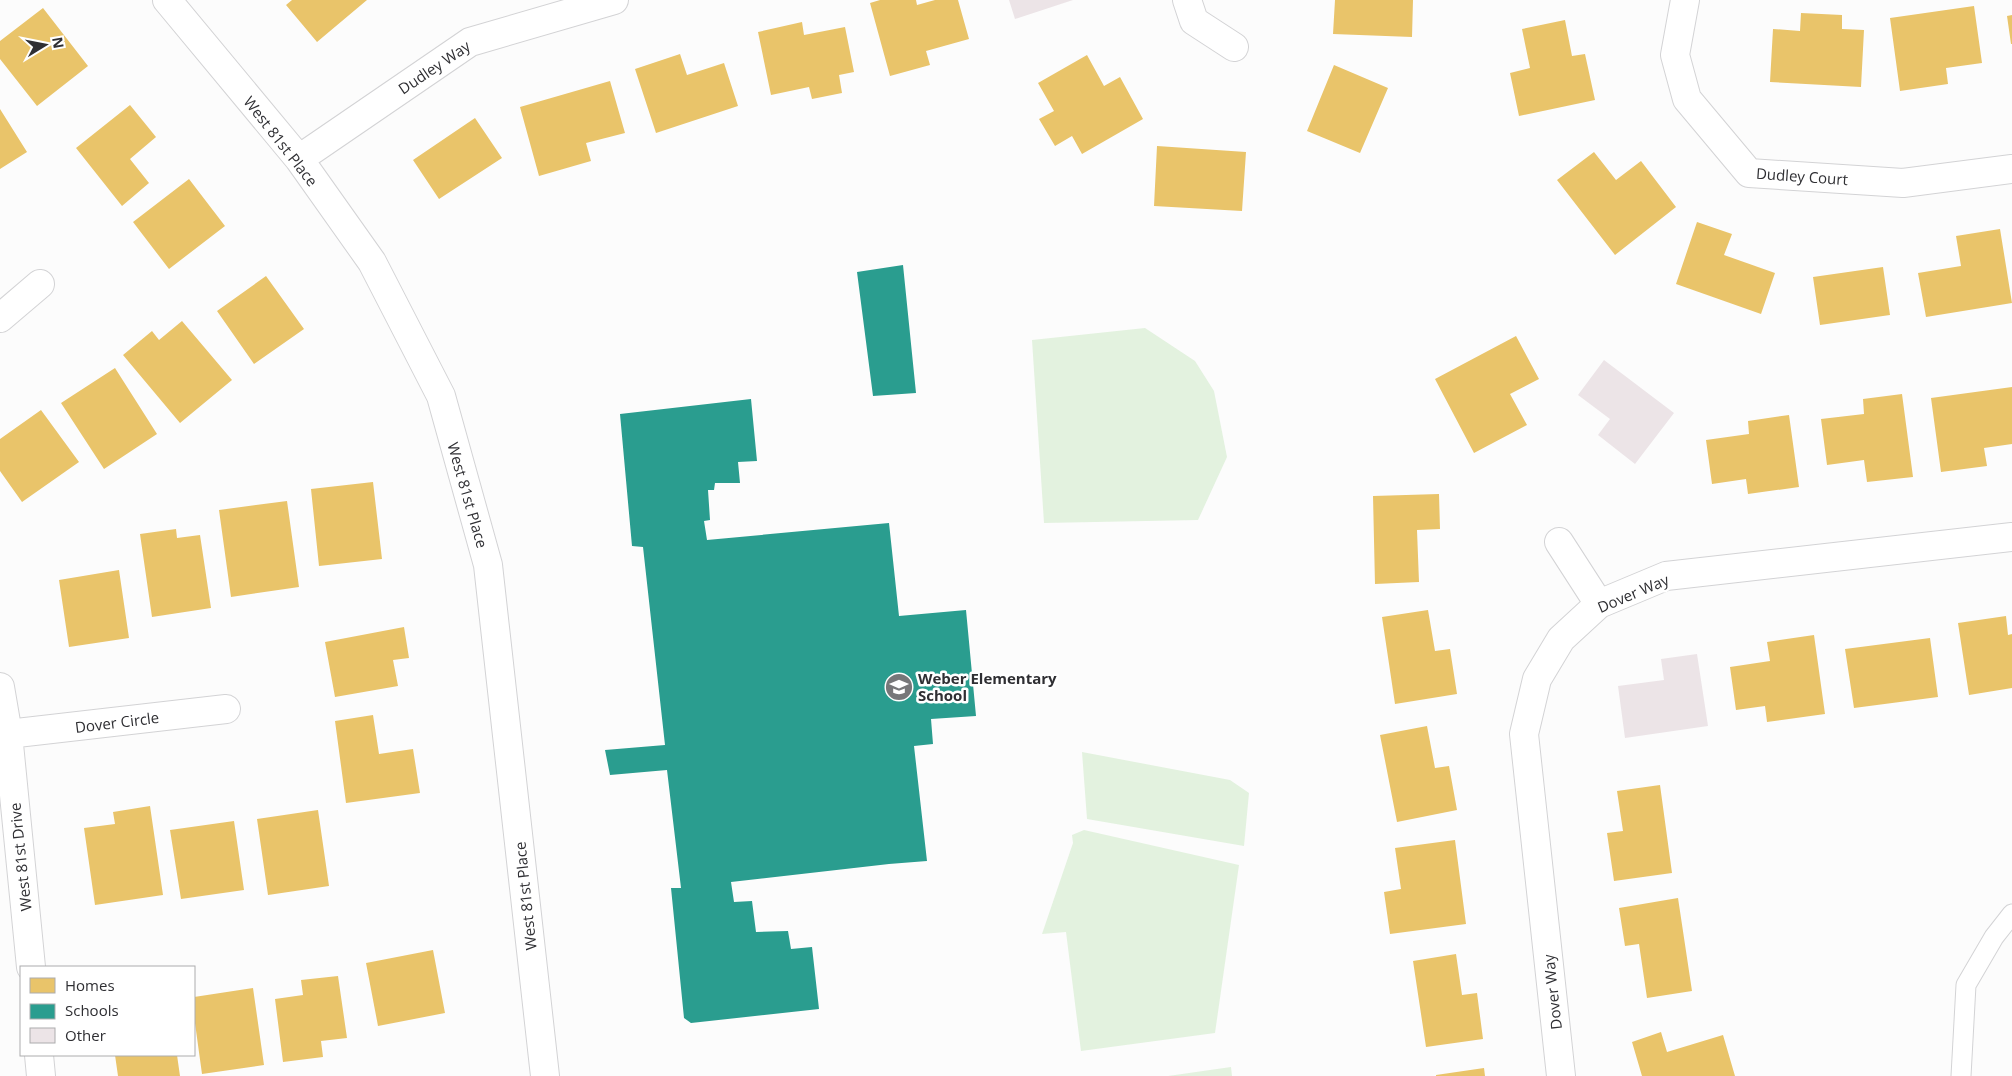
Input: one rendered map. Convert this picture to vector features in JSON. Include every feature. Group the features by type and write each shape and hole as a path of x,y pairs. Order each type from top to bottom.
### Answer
{"street":[{"name":"West 81st Place","path":"167,0 299,160 372,262 441,396 488,565 545,1076"},
{"name":"Dudley Way","path":"299,160 470,42 614,0"},
{"path":"1187,0 1194,21 1234,47"},
{"name":"Dudley Court","path":"1685,0 1675,55 1687,99 1749,173 1903,183 2012,169"},
{"path":"0,318 40,284"},
{"name":"Dover Way","path":"1561,1076 1524,734 1537,679 1561,639 1599,604 1666,576 2012,537"},
{"path":"1559,542 1599,604"},
{"name":"West 81st Drive","path":"0,687 8,734 31,966"},
{"name":"Dover Circle","path":"8,734 226,709"},
{"path":"39,1056 41,1076"}],"lane":[{"path":"1961,1076 1966,985 1994,937 2012,914"}],"green space":[{"path":"1145,328 1195,361 1214,391 1227,457 1198,520 1044,523 1032,340"},
{"path":"1082,752 1230,780 1249,793 1244,846 1087,819"},
{"path":"1084,830 1239,865 1215,1033 1081,1051 1066,932 1042,934 1073,843 1072,835"},
{"path":"1231,1067 1232,1076 1168,1076"}],"building: Homes":[{"path":"292,0 367,0 317,42 286,5"},
{"path":"880,0 916,0 917,5 935,0 958,0 969,39 926,51 930,65 890,76 870,3"},
{"path":"1335,0 1413,0 1412,37 1333,34"},
{"path":"1974,6 1982,63 1946,68 1948,84 1900,91 1890,18"},
{"path":"43,8 88,66 37,106 0,59 0,41"},
{"path":"1801,13 1842,15 1842,29 1864,30 1861,87 1770,82 1773,29 1800,31"},
{"path":"2012,15 2012,44 2011,44 2007,16"},
{"path":"1565,20 1572,56 1585,54 1595,100 1519,116 1510,73 1530,68 1522,29"},
{"path":"802,22 804,35 845,27 854,72 839,75 842,93 812,99 809,87 771,95 758,32"},
{"path":"680,54 687,75 724,63 738,106 656,133 635,69"},
{"path":"1087,55 1104,86 1120,77 1143,119 1082,154 1072,136 1055,146 1039,119 1054,111 1038,83"},
{"path":"1334,65 1388,88 1360,153 1307,131"},
{"path":"610,81 625,133 586,143 591,161 539,176 520,107"},
{"path":"130,105 156,137 130,159 149,183 122,206 76,148"},
{"path":"0,109 27,152 0,169"},
{"path":"475,118 502,158 439,199 413,160"},
{"path":"1157,146 1246,152 1242,211 1154,206"},
{"path":"1594,152 1616,180 1641,161 1676,207 1615,255 1557,180"},
{"path":"189,179 225,226 169,269 133,222"},
{"path":"1697,222 1732,234 1724,255 1775,273 1761,314 1676,284"},
{"path":"2000,229 2012,303 1926,317 1918,273 1961,266 1956,236"},
{"path":"1883,267 1890,315 1820,325 1813,277"},
{"path":"266,276 304,329 254,364 217,311"},
{"path":"182,321 232,380 180,423 123,355 152,331 159,340"},
{"path":"1516,336 1539,379 1510,394 1527,425 1474,453 1435,379"},
{"path":"115,368 157,434 104,469 61,403"},
{"path":"2012,387 2012,444 1984,448 1987,466 1941,472 1931,398"},
{"path":"1902,394 1913,477 1867,482 1864,460 1827,465 1821,419 1864,414 1863,399"},
{"path":"41,410 79,462 22,502 0,471 0,439"},
{"path":"1789,415 1799,487 1748,494 1746,479 1712,484 1706,440 1749,434 1748,421"},
{"path":"373,482 382,559 319,566 311,489"},
{"path":"1439,494 1440,529 1417,530 1419,582 1375,584 1373,496"},
{"path":"287,501 299,587 231,597 219,510"},
{"path":"176,529 177,538 200,535 211,608 152,617 140,534"},
{"path":"119,570 129,638 69,647 59,580"},
{"path":"1428,610 1435,651 1450,649 1457,694 1395,704 1382,617"},
{"path":"2006,616 2008,635 2012,634 2012,688 1969,695 1958,623"},
{"path":"404,627 409,658 393,660 398,686 335,697 325,642"},
{"path":"1814,635 1825,714 1767,722 1765,706 1736,710 1730,667 1770,661 1767,642"},
{"path":"1930,638 1938,697 1854,708 1845,649"},
{"path":"373,715 379,754 413,749 420,793 346,803 335,721"},
{"path":"1427,726 1435,768 1449,766 1457,810 1397,822 1380,735"},
{"path":"1660,785 1672,873 1614,881 1607,833 1623,831 1617,791"},
{"path":"150,806 163,895 95,905 84,828 115,824 113,812"},
{"path":"318,810 329,886 268,895 257,819"},
{"path":"234,821 244,890 181,899 170,830"},
{"path":"1455,840 1466,924 1390,934 1384,892 1401,889 1395,848"},
{"path":"1678,898 1692,991 1647,998 1639,944 1625,946 1619,908"},
{"path":"433,950 445,1013 378,1026 366,963"},
{"path":"1456,954 1462,995 1477,993 1483,1039 1426,1047 1413,961"},
{"path":"338,976 347,1038 321,1041 323,1057 283,1062 275,999 303,995 301,980"},
{"path":"253,988 264,1065 202,1074 195,1023 195,997"},
{"path":"1661,1032 1667,1052 1723,1035 1735,1076 1642,1076 1632,1042"},
{"path":"115,1056 177,1056 180,1076 118,1076"},
{"path":"1484,1068 1485,1076 1436,1076 1436,1075"}],"building: Schools":[{"path":"903,265 916,393 873,396 857,272"},
{"path":"751,399 757,461 738,462 740,483 715,483 714,490 708,490 710,520 704,521 707,540 889,523 899,616 966,610 976,716 931,719 933,744 914,746 927,861 731,882 734,902 752,901 756,932 788,931 791,949 812,947 819,1009 691,1023 684,1018 671,888 681,888 667,770 610,775 605,750 665,745 643,547 632,546 620,414"}],"building: Other":[{"path":"1009,0 1073,0 1015,19"},
{"path":"1604,360 1674,413 1635,464 1598,435 1610,419 1578,395"},
{"path":"1697,654 1708,726 1625,738 1618,686 1664,680 1661,659"}],"place":[{"name":"Weber Elementary School","path":"899,687"}]}
